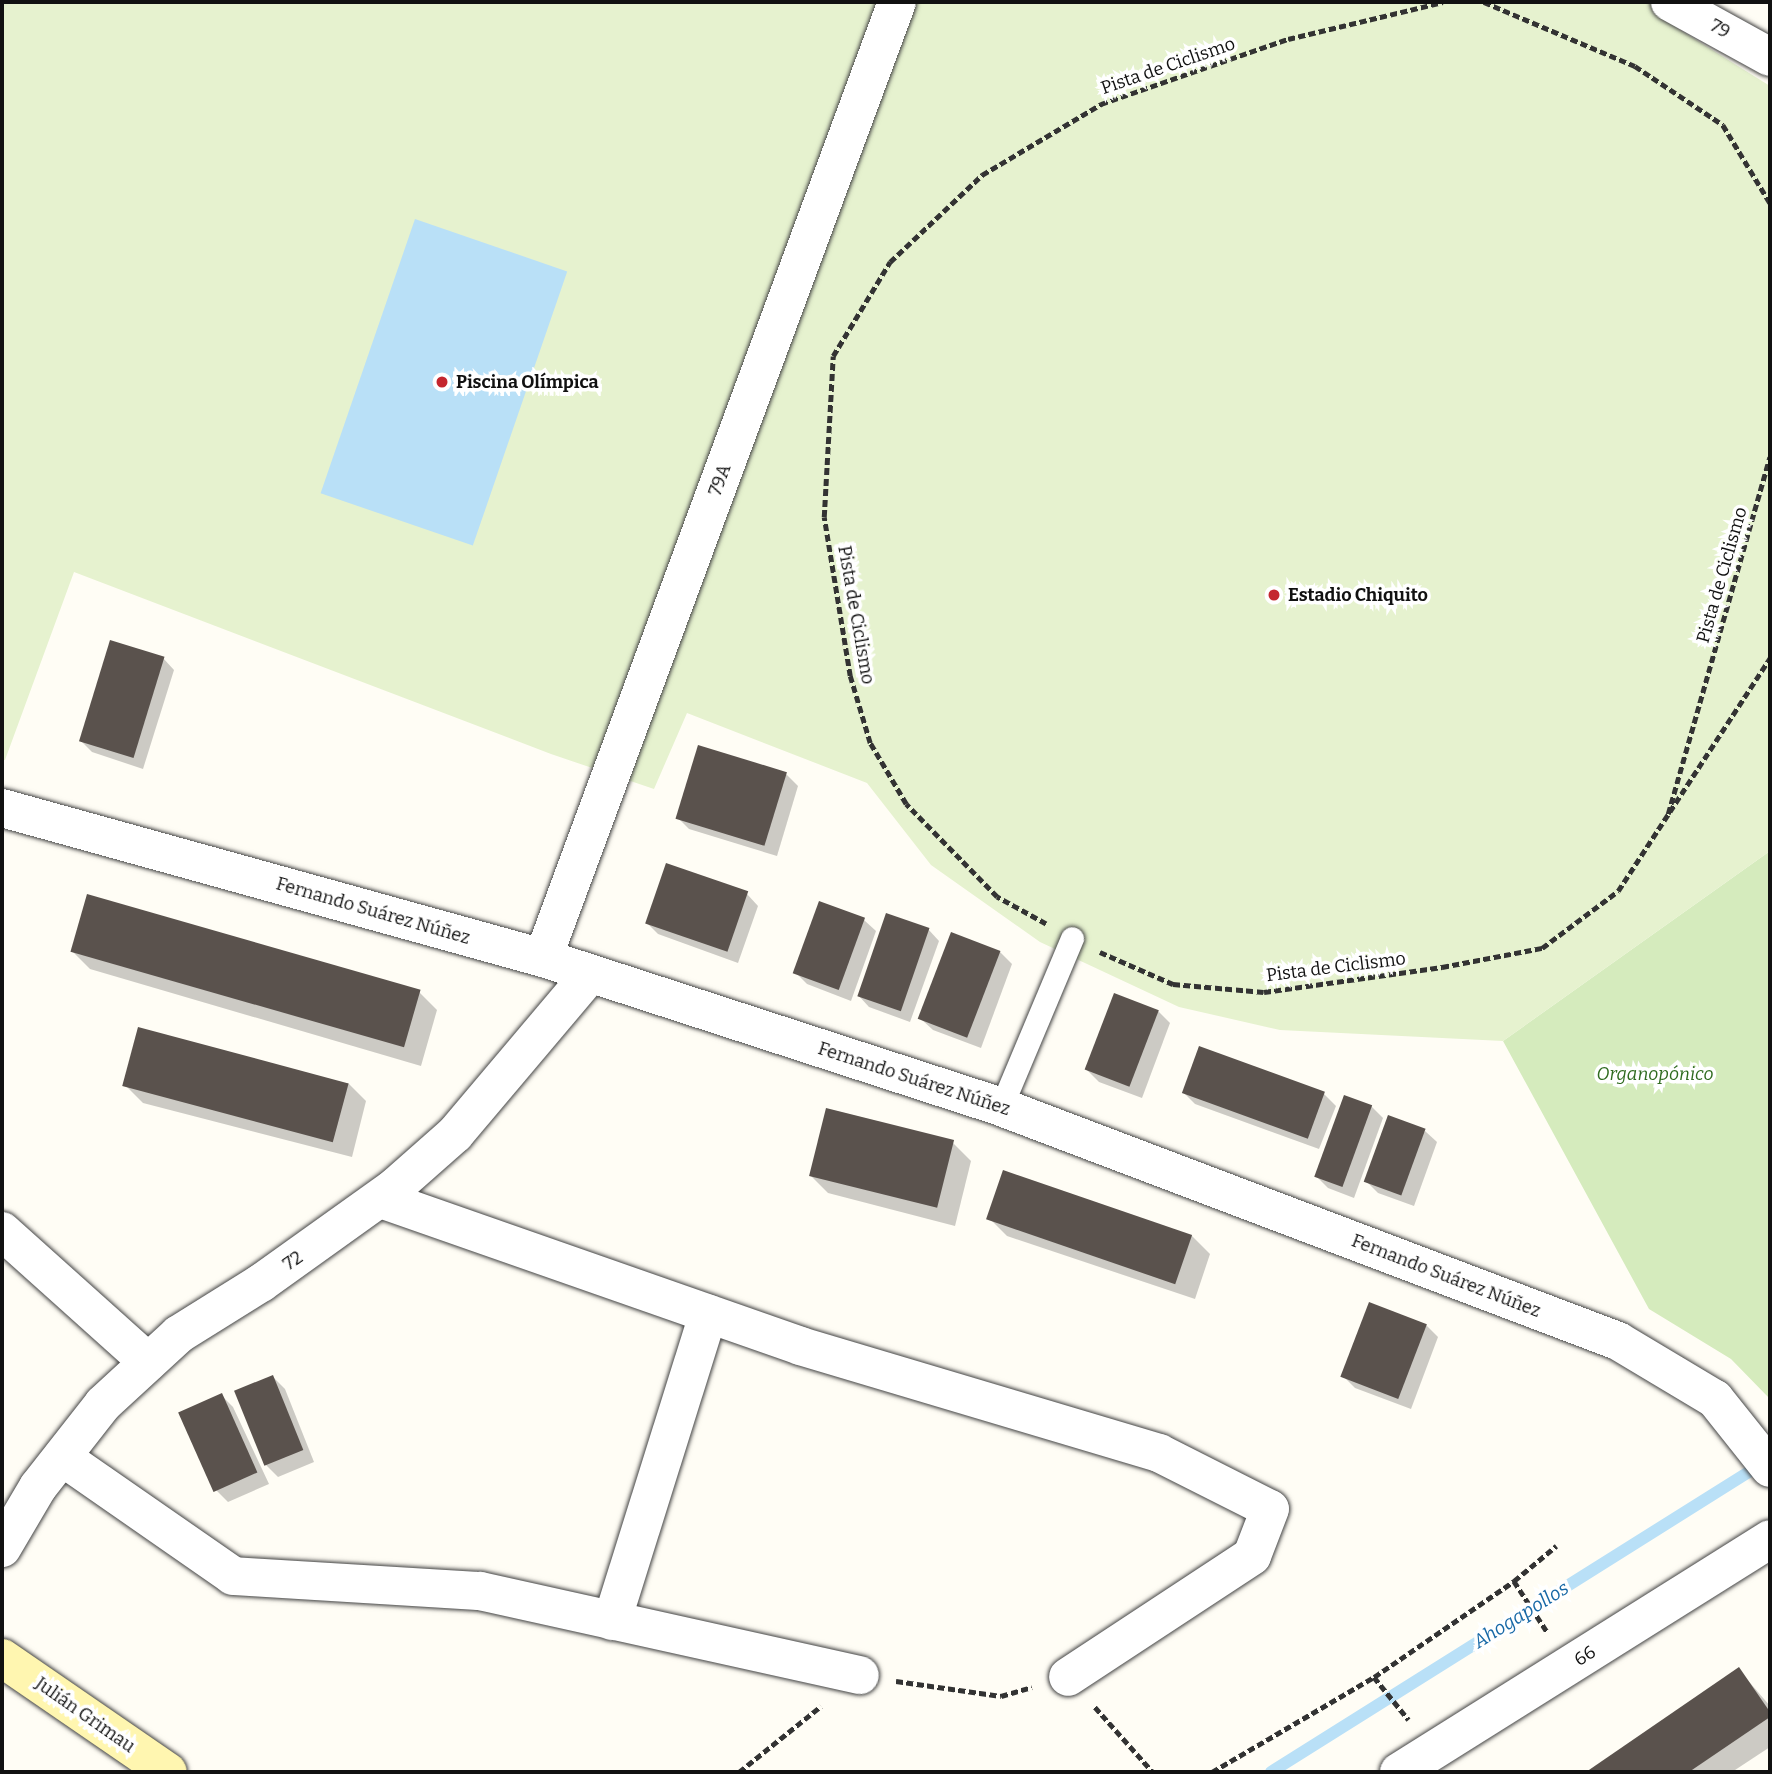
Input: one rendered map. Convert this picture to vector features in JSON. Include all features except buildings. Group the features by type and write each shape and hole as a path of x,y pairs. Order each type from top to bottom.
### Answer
{"street":[{"name":"79A","path":"543,958 897,2"},
{"name":"79","path":"1670,2 1770,57"},
{"name":"Fernando Suárez Núñez","path":"2,808 543,958 1001,1107 1618,1341 1715,1399 1760,1455"},
{"name":"72","path":"2,1548 38,1487 103,1404 179,1334 261,1283 381,1199 454,1134 590,974"},
{"path":"381,1199 800,1346 1159,1452 1270,1509 1252,1556 1068,1677"},
{"path":"2,1231 148,1362"},
{"path":"612,1620 708,1314"},
{"path":"62,1457 233,1576 480,1591 860,1675"},
{"name":"66","path":"1399,1772 1770,1539"},
{"name":"Julián Grimau","path":"2,1658 168,1772"}],"lane":[{"path":"1001,1107 1072,938"}],"path":[{"name":"Pista de Ciclismo","path":"1443,2 1288,38 1101,104 982,175 890,262 833,356 824,517 850,676 870,743 906,804 997,897 1072,938 1173,984 1264,992 1442,967 1542,948 1618,891 1770,658"},
{"path":"1484,2 1634,66 1723,125 1770,203"},
{"name":"Pista de Ciclismo","path":"1666,821 1770,457"},
{"path":"1212,1772 1374,1677 1514,1581 1556,1546"},
{"path":"1514,1581 1535,1614"},
{"path":"739,1772 860,1675 1001,1696 1068,1677 1153,1772"},
{"path":"1374,1677 1394,1702"}],"green space":[{"path":"2,2 1660,2 1653,13 1770,86 1770,851 1503,1041 1280,1030 1179,1007 1040,942 931,865 867,783 687,713 654,789 551,754 74,572 5,760 2,760"},
{"name":"Organopónico","path":"1770,851 1770,1399 1731,1359 1649,1309 1503,1041"}],"water":[{"name":"Piscina Olímpica","path":"415,219 567,271 473,546 321,493"}],"waterway":[{"name":"Ahogapollos","path":"1271,1772 1763,1463"}],"place":[{"name":"Piscina Olímpica","path":"442,382"},
{"name":"Estadio Chiquito","path":"1274,595"}]}
